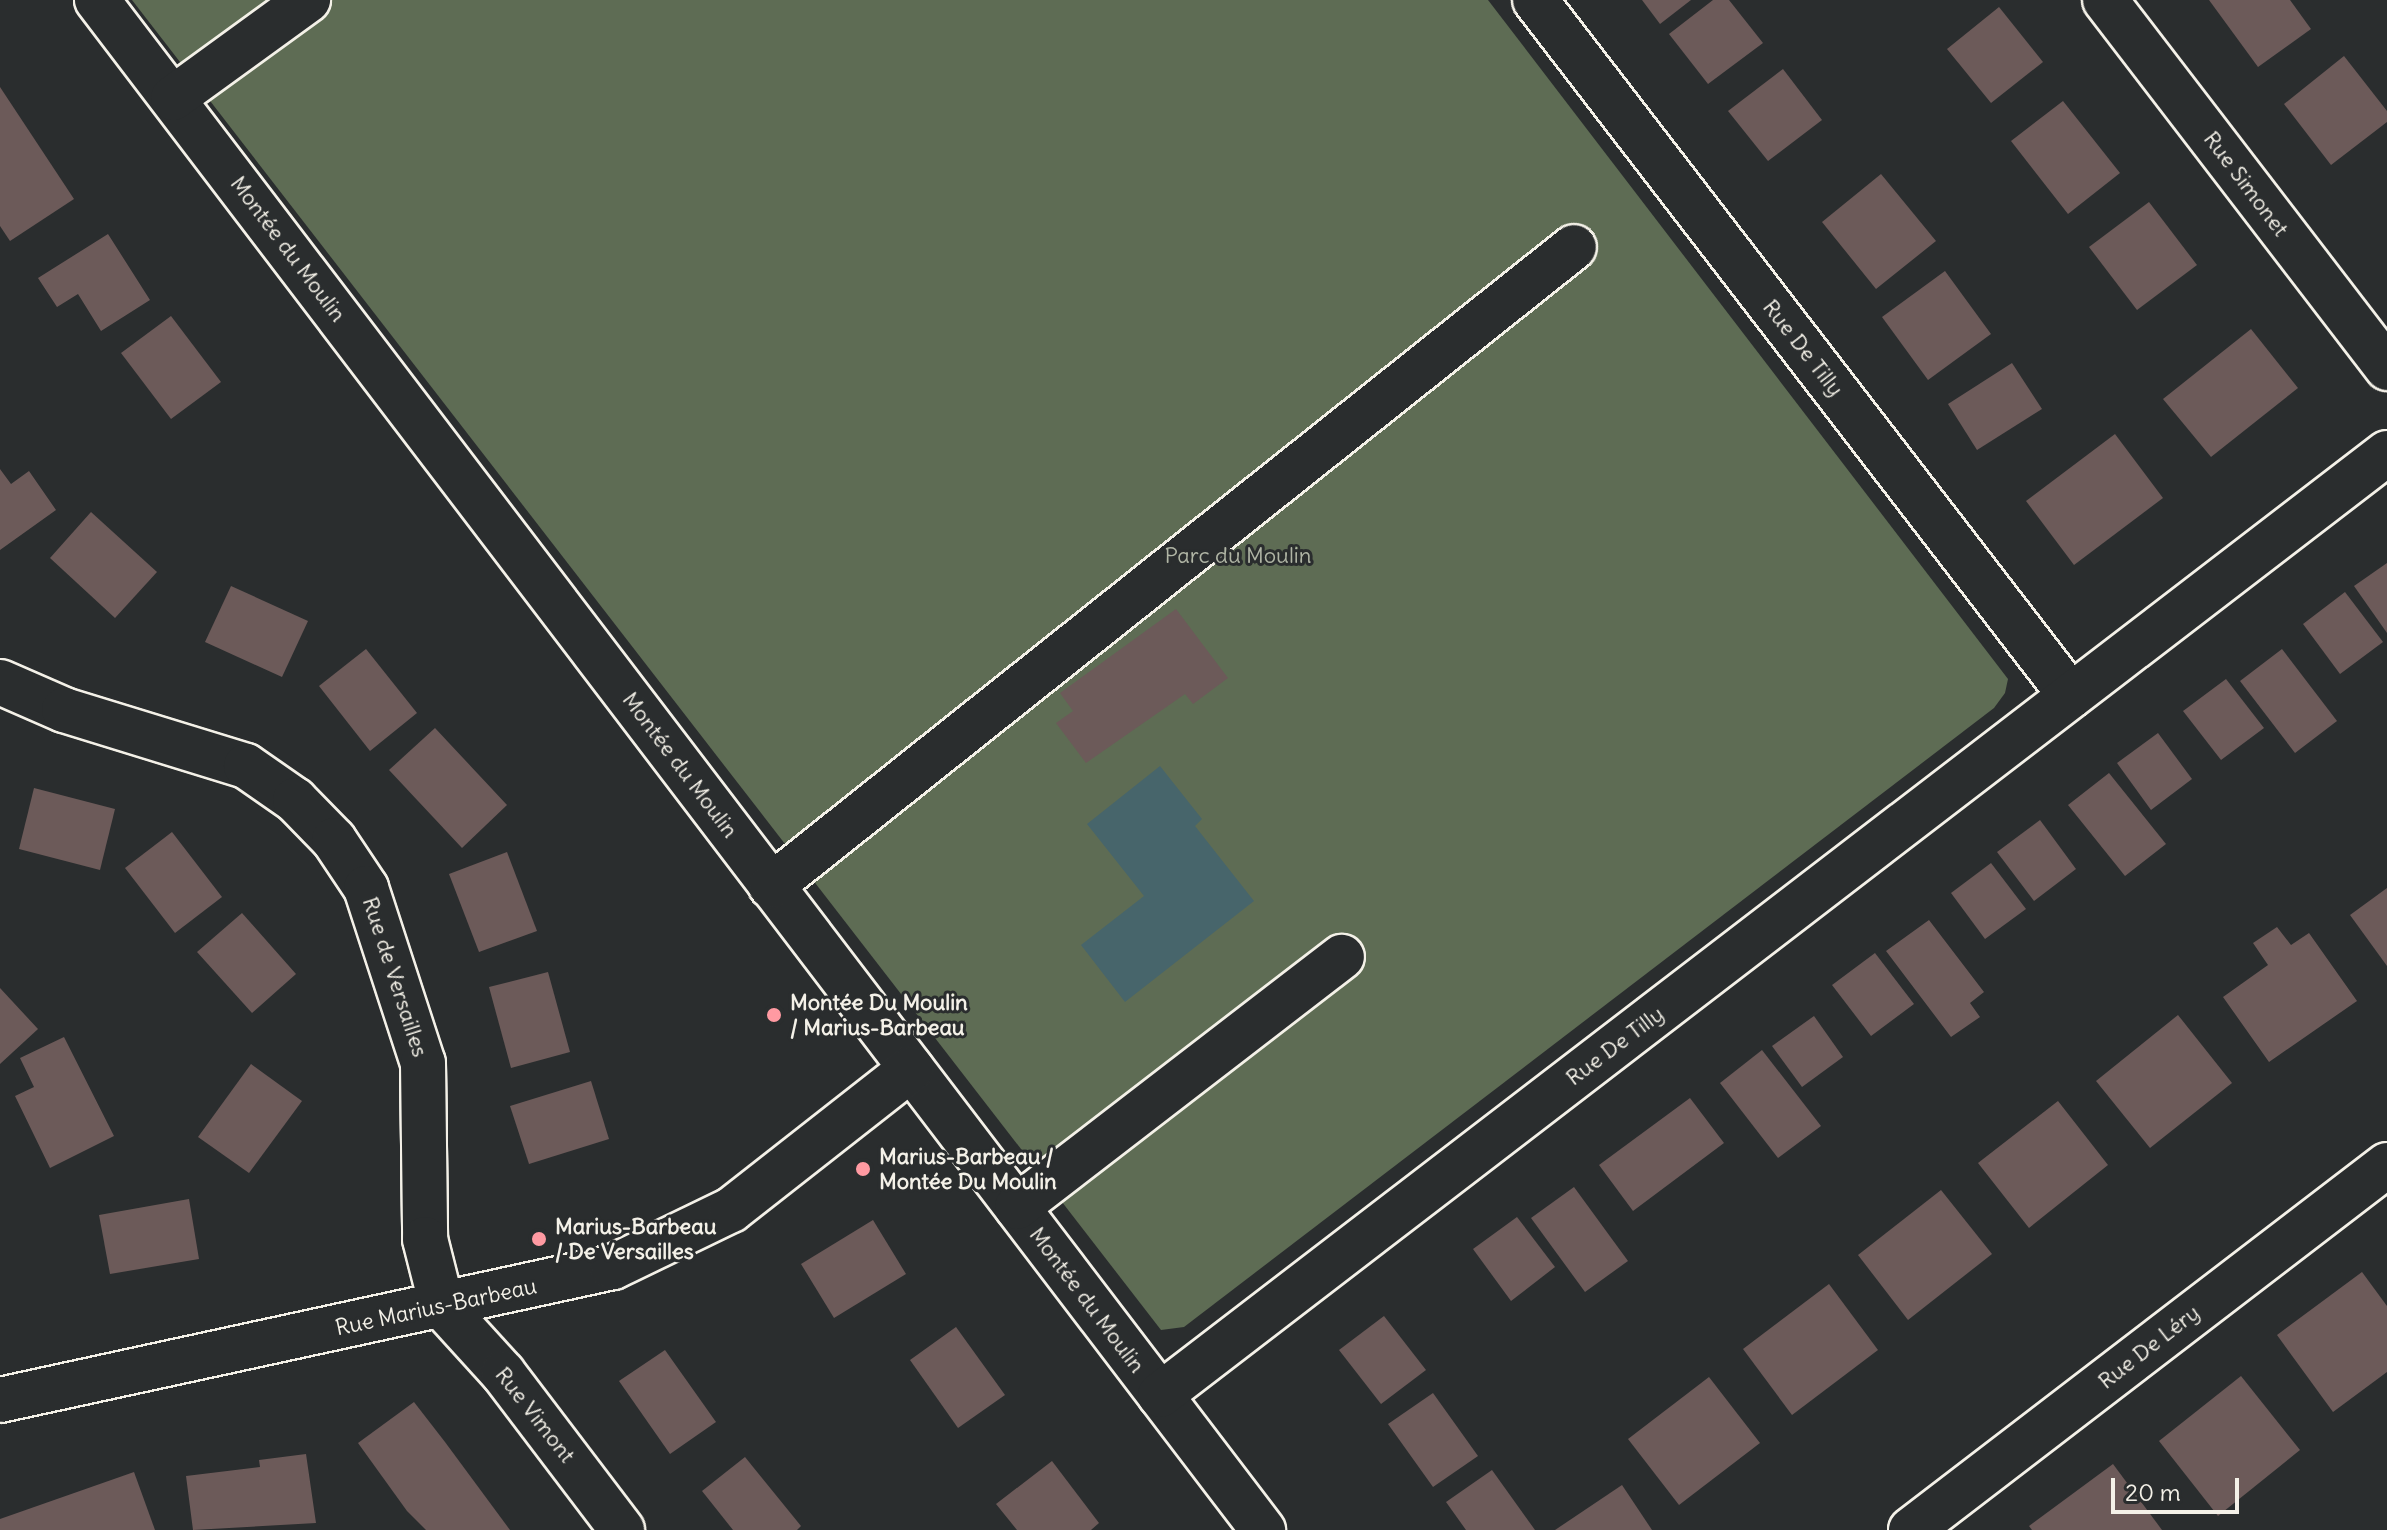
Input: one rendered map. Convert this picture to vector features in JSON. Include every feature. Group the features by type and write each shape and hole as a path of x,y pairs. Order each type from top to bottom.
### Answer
{"street":[{"name":"Montée du Moulin","path":"97,0 1263,1530"},
{"path":"173,98 308,0"},
{"name":"Rue De Tilly","path":"1535,0 2071,696"},
{"name":"Rue Simonet","path":"2105,0 2387,368"},
{"path":"771,886 1574,247"},
{"name":"Rue De Tilly","path":"1160,1395 2387,453"},
{"name":"Rue de Versailles","path":"0,682 64,710 246,766 295,800 334,840 366,888 423,1063 425,1239 442,1306"},
{"path":"1017,1207 1342,957"},
{"name":"Rue Marius-Barbeau","path":"2,1390 442,1306 613,1267 695,1232 769,1183 911,1069"},
{"name":"Rue De Léry","path":"1911,1530 2387,1165"},
{"name":"Rue Vimont","path":"442,1306 503,1373 622,1530"}],"green space":[{"name":"Parc du Moulin","path":"132,0 1488,0 2008,679 2005,693 1994,708 1184,1327 1161,1330"}],"water":[{"path":"1160,766 1202,819 1195,826 1254,901 1125,1002 1081,945 1144,896 1087,824"}],"building":[{"path":"1642,0 1691,0 1660,24"},
{"path":"1713,0 1729,0 1763,43 1708,84 1669,34"},
{"path":"2209,0 2290,0 2311,29 2258,67"},
{"path":"1999,7 2043,62 1991,103 1947,49"},
{"path":"2344,56 2387,111 2387,122 2331,165 2284,104"},
{"path":"1783,69 1822,120 1768,161 1728,111"},
{"path":"0,87 74,199 10,241 0,226"},
{"path":"2063,101 2120,173 2068,214 2011,141"},
{"path":"1881,174 1936,241 1876,289 1822,222"},
{"path":"2149,202 2197,265 2137,310 2089,247"},
{"path":"108,234 150,300 101,331 78,294 57,307 38,278"},
{"path":"1945,271 1991,334 1928,380 1882,317"},
{"path":"171,316 221,382 171,419 121,353"},
{"path":"2251,329 2298,388 2211,457 2163,399"},
{"path":"2012,363 2042,409 1977,450 1948,404"},
{"path":"2115,434 2163,498 2074,565 2026,501"},
{"path":"0,469 11,484 29,471 56,510 0,550"},
{"path":"91,512 157,572 115,618 50,558"},
{"path":"2387,563 2387,633 2354,586"},
{"path":"231,586 308,621 282,677 205,642"},
{"path":"2345,592 2383,642 2340,674 2303,624"},
{"path":"1176,609 1228,678 1193,704 1185,694 1086,763 1056,723 1073,711 1060,693"},
{"path":"366,649 417,713 370,751 319,686"},
{"path":"2282,649 2337,721 2295,753 2240,681"},
{"path":"2226,679 2264,728 2221,760 2183,711"},
{"path":"435,728 507,805 462,848 389,770"},
{"path":"2158,733 2192,779 2151,810 2117,763"},
{"path":"2109,773 2166,844 2125,876 2068,805"},
{"path":"34,788 115,809 100,870 19,849"},
{"path":"2040,820 2076,869 2034,901 1997,852"},
{"path":"172,832 222,897 175,933 125,868"},
{"path":"507,852 537,931 479,952 449,874"},
{"path":"1991,863 2026,909 1985,939 1951,893"},
{"path":"2387,888 2387,966 2350,915"},
{"path":"242,913 296,974 252,1013 197,952"},
{"path":"1929,920 1984,992 1970,1003 1980,1017 1951,1037 1886,951"},
{"path":"2277,927 2291,945 2309,933 2357,1001 2269,1062 2223,997 2268,965 2253,943"},
{"path":"1875,953 1914,1004 1871,1036 1832,985"},
{"path":"548,972 570,1052 511,1068 489,987"},
{"path":"0,988 38,1029 0,1064"},
{"path":"2178,1015 2232,1083 2150,1148 2096,1081"},
{"path":"1814,1016 1843,1057 1802,1087 1772,1046"},
{"path":"64,1037 114,1136 50,1168 15,1096 34,1087 20,1058"},
{"path":"1762,1050 1821,1126 1778,1158 1720,1083"},
{"path":"251,1064 302,1101 249,1173 198,1137"},
{"path":"591,1081 609,1139 529,1164 510,1106"},
{"path":"1690,1098 1724,1143 1633,1211 1599,1165"},
{"path":"2058,1101 2108,1165 2029,1228 1978,1163"},
{"path":"1574,1187 1628,1261 1585,1292 1531,1218"},
{"path":"1941,1190 1992,1254 1908,1320 1858,1255"},
{"path":"189,1199 199,1259 110,1274 99,1215"},
{"path":"1517,1217 1555,1267 1511,1301 1473,1249"},
{"path":"873,1220 906,1274 834,1318 801,1264"},
{"path":"2362,1272 2387,1306 2387,1372 2333,1412 2277,1335"},
{"path":"1829,1284 1878,1350 1792,1415 1743,1349"},
{"path":"1384,1316 1426,1370 1381,1404 1339,1350"},
{"path":"956,1327 1005,1395 958,1428 910,1360"},
{"path":"665,1350 716,1422 670,1454 619,1381"},
{"path":"2241,1376 2300,1450 2218,1516 2159,1441"},
{"path":"1709,1377 1760,1443 1679,1505 1628,1439"},
{"path":"1433,1393 1478,1456 1433,1487 1388,1424"},
{"path":"414,1402 510,1530 426,1530 407,1511 358,1443"},
{"path":"306,1454 316,1523 193,1530 186,1476 260,1467 259,1460"},
{"path":"745,1457 801,1526 797,1530 733,1530 702,1491"},
{"path":"1052,1461 1099,1523 1091,1530 1017,1530 996,1504"},
{"path":"2113,1464 2162,1530 2032,1530 2029,1526"},
{"path":"1492,1470 1535,1530 1466,1530 1446,1502"},
{"path":"134,1472 155,1530 0,1530 0,1519"},
{"path":"1622,1485 1652,1530 1555,1530"}],"place":[{"name":"Montée Du Moulin / Marius-Barbeau","path":"774,1015"},
{"name":"Marius-Barbeau / Montée Du Moulin","path":"863,1169"},
{"name":"Marius-Barbeau / De Versailles","path":"539,1239"}]}
